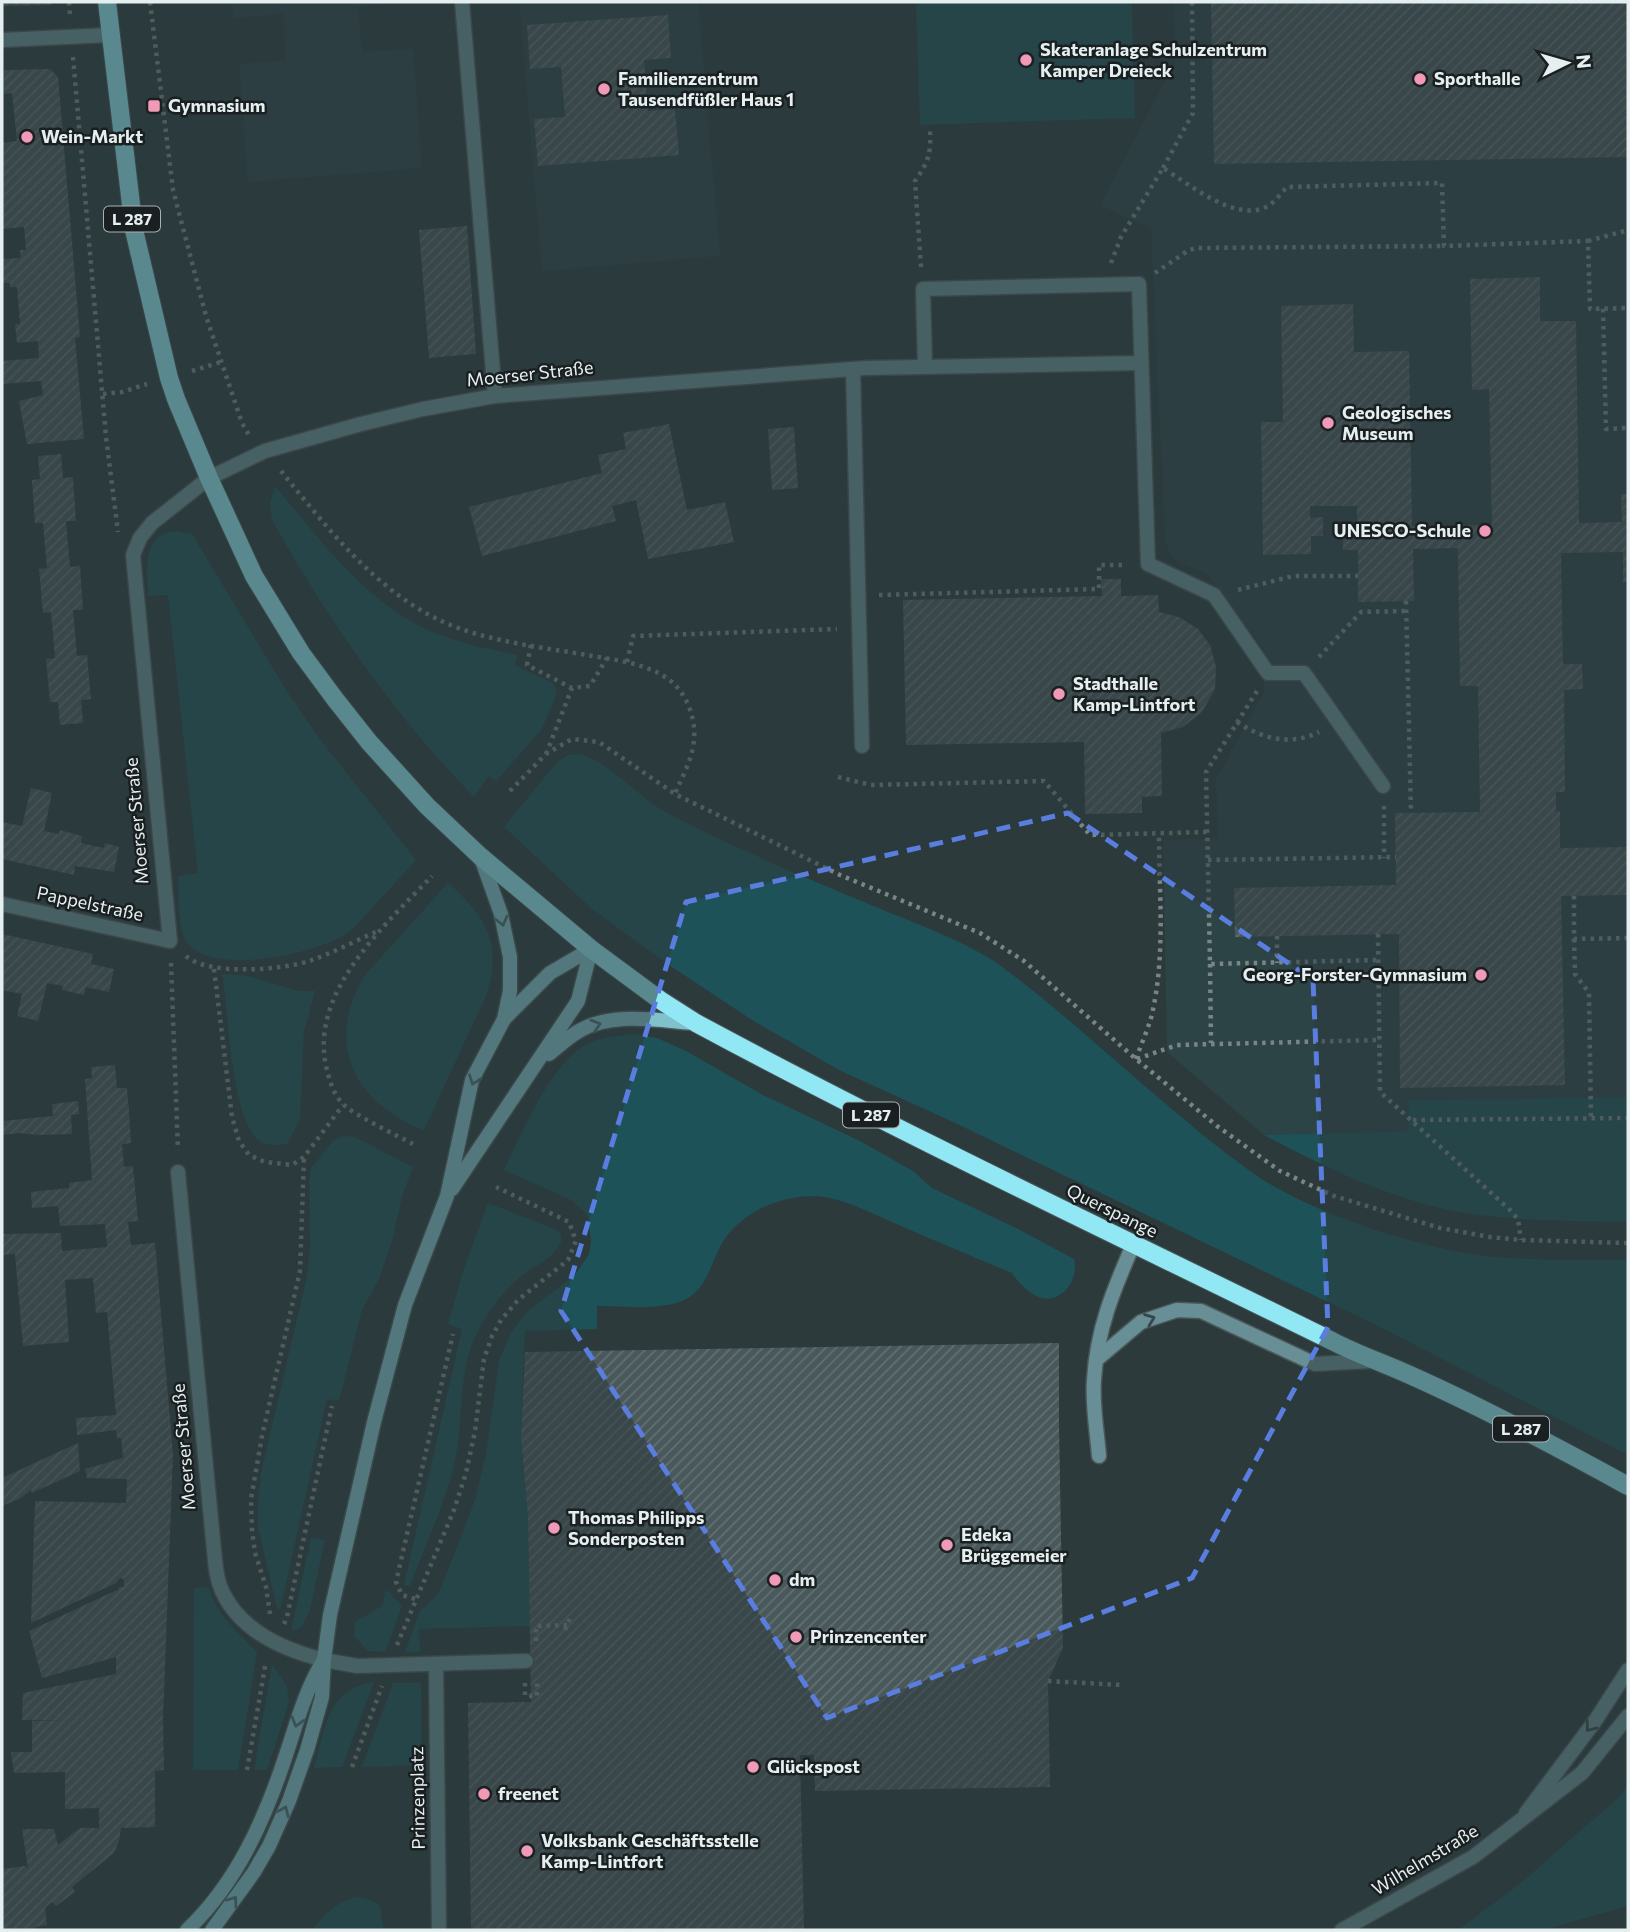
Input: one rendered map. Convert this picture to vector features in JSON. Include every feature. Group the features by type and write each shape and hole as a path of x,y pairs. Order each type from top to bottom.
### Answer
{"main road":[{"name":"L 287","path":"107,2 134,230 169,378 209,478 254,576 301,653 369,742 427,806 480,856 591,949"},
{"path":"212,1930 254,1872 289,1801 307,1750 322,1697 330,1615 377,1409 405,1305 447,1196 472,1080 504,1019 510,991 510,957 501,914 480,856"},
{"path":"504,1019 550,974 591,949"},
{"path":"447,1196 578,1001 591,949"},
{"name":"Querspange","path":"591,949 696,1023 929,1145 1252,1300 1337,1344 1530,1433 1628,1486"},
{"path":"539,1061 579,1030 602,1022 636,1019 696,1023"},
{"path":"187,1930 214,1901 252,1841 280,1773 304,1696 324,1660"}],"street":[{"path":"462,2 495,396"},
{"path":"2,40 109,36"},
{"path":"925,366 923,289 1139,284 1148,564 1214,595 1269,673 1304,673 1383,786"},
{"name":"Moerser Straße","path":"170,941 133,555 140,538 152,523 209,478 265,451 422,409 495,396 860,369 1141,363"},
{"path":"860,369 858,596 862,746"},
{"name":"Pappelstraße","path":"2,904 170,941"},
{"name":"Moerser Straße","path":"178,1172 216,1570 222,1591 235,1611 252,1628 299,1654 357,1666 526,1661"},
{"path":"1099,1455 1093,1382 1096,1360 1103,1318 1133,1245"},
{"path":"1096,1360 1141,1322 1177,1310 1200,1311 1315,1364 1376,1361"},
{"name":"Prinzenplatz","path":"436,1665 439,1930"},
{"name":"Wilhelmstraße","path":"1524,1817 1595,1721 1628,1670"},
{"name":"Wilhelmstraße","path":"1349,1929 1473,1857 1558,1794 1582,1773 1628,1716"}],"path":[{"path":"150,2 173,190 206,316 247,433 320,518 380,581 434,617 493,638 627,663 652,670 672,682 686,699 693,720 695,740 675,794"},
{"path":"1112,285 1111,263 1121,237 1193,113 1192,2"},
{"path":"72,37 106,437 120,555 134,565"},
{"path":"923,289 915,181 928,164 931,150 930,129"},
{"path":"1163,168 1218,202 1237,210 1253,212 1268,206 1287,187 1442,183 1444,246"},
{"path":"1139,284 1180,256 1197,248 1444,246 1588,241 1628,230"},
{"path":"1588,241 1590,309 1628,308"},
{"path":"1603,308 1606,429 1628,428"},
{"path":"858,596 1099,589 1099,565 1148,564"},
{"path":"1214,595 1293,576 1358,576"},
{"path":"1406,601 1411,813"},
{"path":"1304,673 1361,612 1407,611"},
{"path":"627,663 633,636 859,628"},
{"path":"531,645 527,665 572,688 590,686 607,658"},
{"path":"1211,1043 1206,772 1269,673"},
{"path":"546,754 572,688"},
{"path":"1237,722 1268,738 1286,740 1309,737 1337,720"},
{"path":"510,791 546,754 572,739 600,741 675,794 840,875 980,933 1024,961 1217,1126 1280,1171 1334,1196 1404,1219 1452,1231 1521,1240 1628,1243"},
{"path":"838,777 871,785 1044,780 1090,835 1207,832"},
{"path":"1383,786 1384,858"},
{"path":"1136,1059 1150,1019 1160,948 1159,833"},
{"path":"1208,860 1396,857"},
{"path":"413,1144 344,1105 331,1084 324,1057 326,1018 345,976 381,929 432,876"},
{"path":"1574,896 1575,974 1589,993 1591,1118"},
{"path":"170,941 191,961 214,969 254,969 306,962 381,929"},
{"path":"1378,934 1380,1091 1510,1210 1518,1219 1521,1240"},
{"path":"1277,936 1277,963"},
{"path":"1574,939 1628,938"},
{"path":"170,941 178,1172"},
{"path":"1210,964 1379,960"},
{"path":"214,969 232,1117 239,1141 249,1155 265,1162 292,1165 304,1157 344,1105"},
{"path":"1136,1059 1177,1045 1380,1040"},
{"path":"1412,1120 1628,1118"},
{"path":"247,1770 270,1640 270,1611 266,1587 251,1530 251,1499 262,1436 300,1272 304,1157"},
{"path":"352,1767 415,1599 454,1510 466,1473 475,1431 484,1359 492,1336 518,1300 568,1260 576,1241 569,1222 496,1187"},
{"path":"415,1599 402,1595 396,1582 453,1334"},
{"path":"270,1640 287,1617 332,1406"},
{"path":"536,1648 536,1626 566,1628 570,1618"},
{"path":"1048,1681 1122,1685"}],"highlighted area":[{"path":"1068,813 1313,980 1328,1327 1192,1578 827,1718 561,1311 686,902"}],"shaded area":[{"path":"232,2 407,2 358,7 362,52 413,49 422,168 248,182 239,64 286,60 283,14 233,18"},
{"path":"519,2 698,2 720,256 542,271"},
{"name":"Skateranlage Schulzentrum Kamper Dreieck","path":"916,2 1132,2 1135,118 920,125"},
{"path":"1174,2 1628,2 1628,1125 1625,1097 1408,1100 1409,1131 1264,1135 1167,1052 1163,840 1218,838 1216,780 1264,692 1263,648 1206,573 1177,562 1165,540 1151,229 1100,205 1175,62"},
{"path":"275,486 326,547 384,603 430,631 473,645 518,655 515,665 553,683 557,693 542,729 496,781 489,776 474,797 390,700 339,630 272,520 270,504"},
{"path":"175,531 192,534 286,690 319,738 416,860 353,929 317,947 268,958 220,959 201,954 184,938 179,912 178,876 198,873 168,595 148,596 147,576 151,547 156,539"},
{"path":"581,754 605,766 657,807 694,827 988,957 1064,1016 1218,1147 1250,1171 1301,1200 1363,1226 1457,1251 1520,1259 1628,1260 1628,1455 1380,1327 839,1070 752,1020 663,961 591,908 504,827 557,762 568,755"},
{"path":"448,883 482,921 492,948 493,963 485,998 424,1130 399,1118 379,1104 363,1087 352,1068 347,1046 347,1024 353,1000 365,975"},
{"path":"222,974 248,976 299,991 315,991 304,1032 300,1119 288,1143 268,1145 257,1139 248,1126 236,1085"},
{"path":"632,1034 657,1038 686,1051 763,1095 860,1141 913,1171 932,1188 1074,1259 1074,1275 1071,1283 1060,1295 1053,1298 1036,1296 1012,1273 863,1209 830,1198 799,1197 767,1206 740,1223 720,1247 703,1283 686,1299 654,1306 597,1306 597,1329 525,1331 521,1437 528,1518 530,1626 419,1629 420,1652 405,1652 420,1611 439,1593 475,1500 486,1454 499,1361 511,1332 529,1310 575,1275 589,1254 591,1241 588,1216 571,1200 504,1170 539,1099 562,1065 589,1043"},
{"path":"1626,1097 1628,1222 1516,1218 1450,1210 1395,1195 1315,1161 1264,1135 1409,1131 1408,1100"},
{"path":"344,1136 355,1137 413,1167 379,1279 362,1310 339,1401 327,1399 280,1610 277,1608 258,1527 261,1473 306,1281 310,1249 311,1168 334,1140"},
{"path":"488,1203 557,1230 561,1235 561,1242 553,1254 523,1275 505,1292 476,1335 467,1363 457,1450 449,1485 410,1586 404,1585 462,1329 448,1324 464,1268"},
{"path":"311,1538 325,1540 310,1610 302,1627 291,1631"},
{"path":"209,1587 216,1606 257,1652 238,1770 193,1770 194,1588"},
{"path":"386,1589 402,1606 385,1652 368,1651 354,1636 355,1622 382,1606"},
{"path":"272,1664 287,1686 289,1702 267,1770 254,1770"},
{"path":"374,1682 342,1767 314,1768 326,1725 337,1702 358,1686"},
{"path":"393,1683 421,1683 422,1765 362,1767"},
{"path":"1628,1784 1628,1906 1543,1930 1458,1930 1521,1883 1618,1798"},
{"path":"357,1897 371,1900 380,1906 384,1930 312,1930 332,1909"}],"building":[{"path":"2,2 52,2 52,5 2,6"},
{"name":"Sporthalle","path":"1211,2 1628,2 1628,157 1214,164"},
{"name":"Familienzentrum Tausendfüßler Haus 1","path":"668,15 671,58 644,60 648,111 675,109 679,155 538,166 534,119 565,117 561,67 530,69 527,25"},
{"path":"50,69 58,77 80,337 75,338 84,439 27,444 19,401 43,395 41,381 2,384 2,361 39,358 38,341 17,343 15,324 20,324 17,287 2,283 2,259 21,258 20,250 26,250 24,227 2,229 2,143 17,141 12,93 4,94 4,70"},
{"path":"467,226 476,354 429,358 419,230"},
{"path":"1540,277 1540,321 1576,321 1579,523 1622,522 1621,494 1628,494 1628,582 1623,582 1623,552 1561,553 1563,664 1582,664 1583,689 1564,690 1565,792 1556,792 1556,811 1560,811 1560,848 1628,847 1628,895 1561,896 1565,1085 1400,1088 1399,934 1235,937 1234,888 1396,885 1395,813 1480,812 1478,686 1460,686 1458,548 1413,549 1414,601 1358,602 1358,550 1343,550 1343,527 1357,527 1357,506 1310,506 1310,518 1323,517 1323,536 1311,536 1311,554 1263,555 1261,422 1283,422 1281,306 1353,304 1354,352 1409,351 1412,526 1492,525 1489,389 1472,390 1470,279"},
{"path":"669,424 687,510 725,502 734,542 648,559 636,500 612,506 616,521 482,556 469,507 602,473 598,455 626,449 623,433"},
{"path":"794,427 798,488 772,490 768,429"},
{"path":"61,454 63,478 73,477 76,521 66,521 70,567 80,566 83,610 73,610 77,656 87,655 91,699 81,700 83,723 60,725 58,702 50,702 46,659 55,658 51,612 43,613 39,569 47,568 43,523 35,523 32,480 40,479 38,456"},
{"name":"Stadthalle Kamp-Lintfort","path":"1101,579 1121,579 1121,596 1158,595 1159,612 1179,617 1198,629 1210,645 1216,667 1215,689 1202,712 1183,727 1161,733 1162,796 1142,797 1142,813 1085,814 1084,742 906,745 903,600 1102,596"},
{"path":"31,788 52,793 44,831 59,834 60,830 82,836 81,843 104,848 105,843 119,847 114,872 75,866 74,875 2,859 2,822 22,826"},
{"path":"2,934 93,954 91,964 114,969 109,992 86,987 84,995 47,983 38,1021 17,1016 22,994 2,990"},
{"path":"115,1065 117,1088 127,1088 131,1143 122,1144 124,1167 133,1166 138,1221 128,1222 131,1245 155,1243 173,1454 163,1719 164,1770 155,1771 155,1827 121,1828 114,1853 72,1887 75,1892 56,1906 52,1902 45,1908 47,1925 35,1927 35,1930 2,1930 2,1869 25,1866 28,1868 22,1829 54,1829 58,1845 80,1828 99,1828 99,1808 65,1809 65,1772 14,1773 11,1752 32,1752 32,1721 71,1721 22,1720 23,1693 116,1674 116,1657 42,1678 29,1631 119,1587 124,1587 124,1579 120,1578 116,1583 31,1623 35,1501 126,1503 127,1479 87,1478 85,1469 123,1458 121,1438 117,1438 116,1430 77,1435 76,1418 116,1415 107,1312 96,1313 93,1278 65,1280 69,1342 23,1346 15,1254 2,1255 2,1234 61,1233 62,1251 107,1247 105,1224 60,1226 58,1206 32,1208 31,1192 69,1188 69,1183 92,1180 85,1079 92,1078 91,1067"},
{"path":"78,1101 79,1114 71,1115 72,1134 2,1135 2,1121 53,1116 52,1104"},
{"name":"Prinzencenter","path":"1059,1343 1063,1648 1048,1681 1050,1787 815,1791 814,1755 800,1755 804,1930 471,1930 468,1703 531,1702 528,1518 521,1437 525,1352"},
{"path":"78,1443 80,1471 32,1493 31,1490 21,1498 2,1506 2,1478"}],"place":[{"name":"Skateranlage Schulzentrum Kamper Dreieck","path":"1026,60"},
{"name":"Sporthalle","path":"1420,79"},
{"name":"Familienzentrum Tausendfüßler Haus 1","path":"604,89"},
{"name":"Gymnasium","path":"154,106"},
{"name":"Wein-Markt","path":"27,137"},
{"name":"Geologisches Museum","path":"1328,423"},
{"name":"UNESCO-Schule","path":"1485,531"},
{"name":"Stadthalle Kamp-Lintfort","path":"1059,694"},
{"name":"Georg-Forster-Gymnasium","path":"1481,975"},
{"name":"Thomas Philipps Sonderposten","path":"554,1528"},
{"name":"Edeka Brüggemeier","path":"947,1545"},
{"name":"dm","path":"775,1580"},
{"name":"Prinzencenter","path":"796,1637"},
{"name":"Glückspost","path":"753,1767"},
{"name":"freenet","path":"484,1794"},
{"name":"Volksbank Geschäftsstelle Kamp-Lintfort","path":"527,1851"}]}
